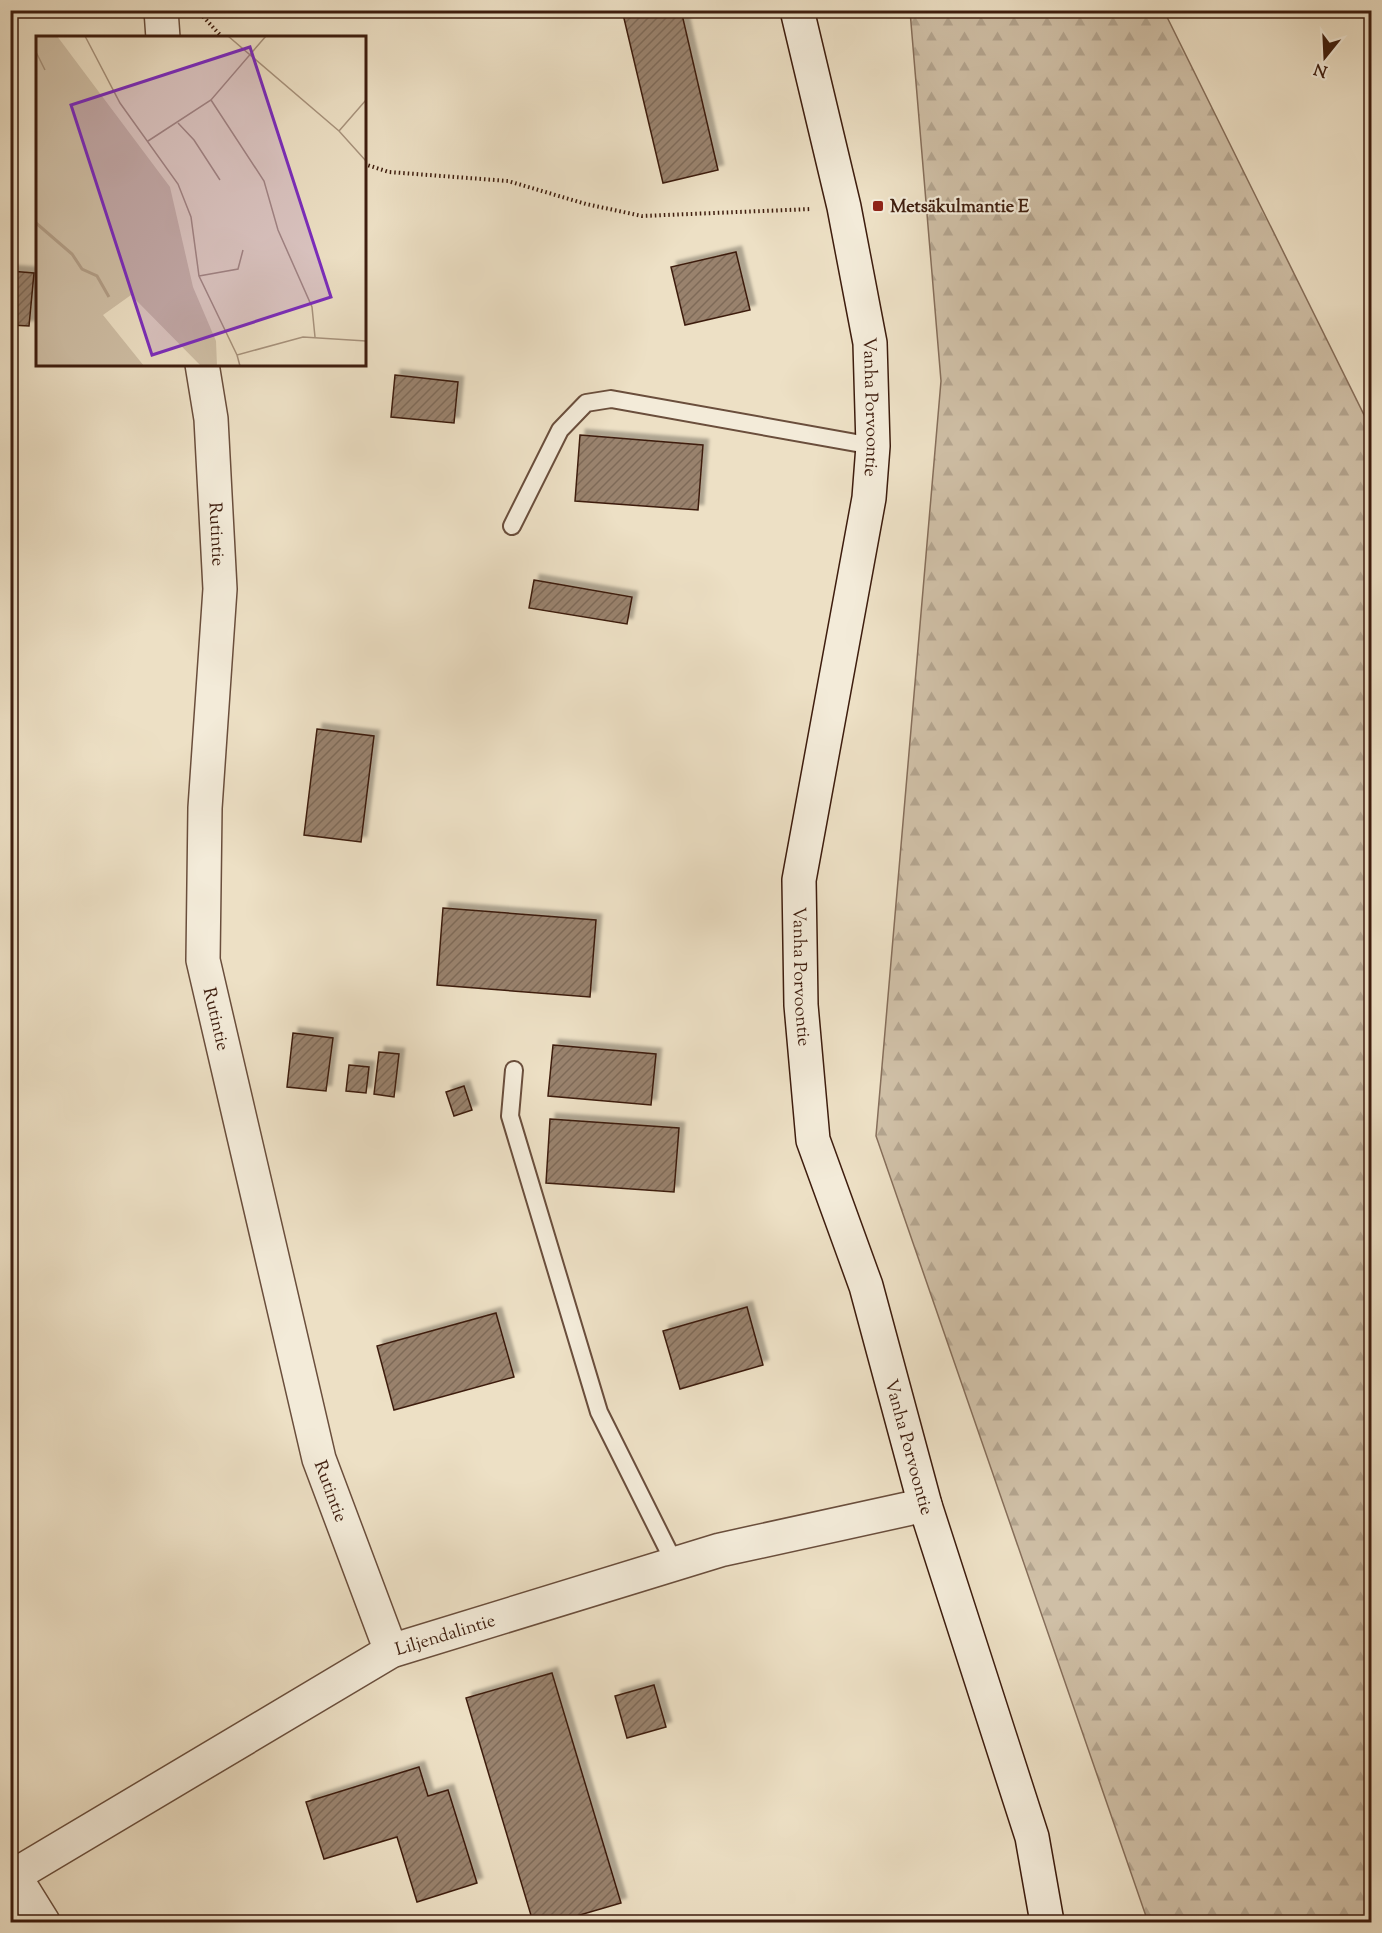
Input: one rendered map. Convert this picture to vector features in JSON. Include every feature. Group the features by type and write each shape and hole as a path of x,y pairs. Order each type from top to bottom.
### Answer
{"street":[{"path":"161,10 163,36"},
{"name":"Vanha Porvoontie","path":"797,10 844,207 870,344 873,446 869,498 799,880 801,1005 813,1140 866,1286 925,1505 1032,1837 1047,1923"},
{"name":"Rutintie","path":"202,366 211,418 220,589 205,808 203,960 319,1459 391,1651"},
{"name":"Liljendalintie","path":"12,1874 391,1651 720,1550 925,1505"},
{"path":"12,1874 43,1923"}],"lane":[{"path":"512,526 560,430 586,403 611,399 873,446"},
{"path":"513,1070 510,1116 599,1412 675,1564"}],"path":[{"path":"197,10 221,36"},
{"path":"366,165 389,172 508,181 586,204 642,216 844,207"}],"green space":[{"path":"910,11 1164,11 1371,429 1371,1922 1148,1922 876,1136 941,381"}],"building":[{"path":"622,10 681,10 718,170 663,183"},
{"path":"736,252 750,310 685,325 671,267"},
{"path":"10,271 34,273 29,326 10,325"},
{"path":"395,375 458,382 454,423 391,417"},
{"path":"580,435 703,445 698,510 575,501"},
{"path":"534,580 632,597 627,624 529,608"},
{"path":"317,729 374,736 361,842 304,835"},
{"path":"443,908 596,920 590,997 437,985"},
{"path":"293,1033 333,1038 326,1091 287,1087"},
{"path":"553,1045 656,1054 651,1105 548,1096"},
{"path":"379,1052 399,1054 394,1097 374,1094"},
{"path":"349,1065 369,1067 366,1093 346,1091"},
{"path":"464,1086 472,1110 454,1116 446,1092"},
{"path":"550,1119 679,1128 674,1192 546,1183"},
{"path":"747,1307 763,1365 680,1389 663,1331"},
{"path":"496,1313 514,1377 394,1410 377,1346"},
{"path":"552,1673 621,1903 556,1922 533,1922 466,1698"},
{"path":"654,1685 666,1727 627,1738 615,1696"},
{"path":"419,1767 428,1796 448,1790 477,1883 417,1902 397,1837 324,1859 306,1802"}],"place":[{"name":"Metsäkulmantie E","path":"878,206"}]}
